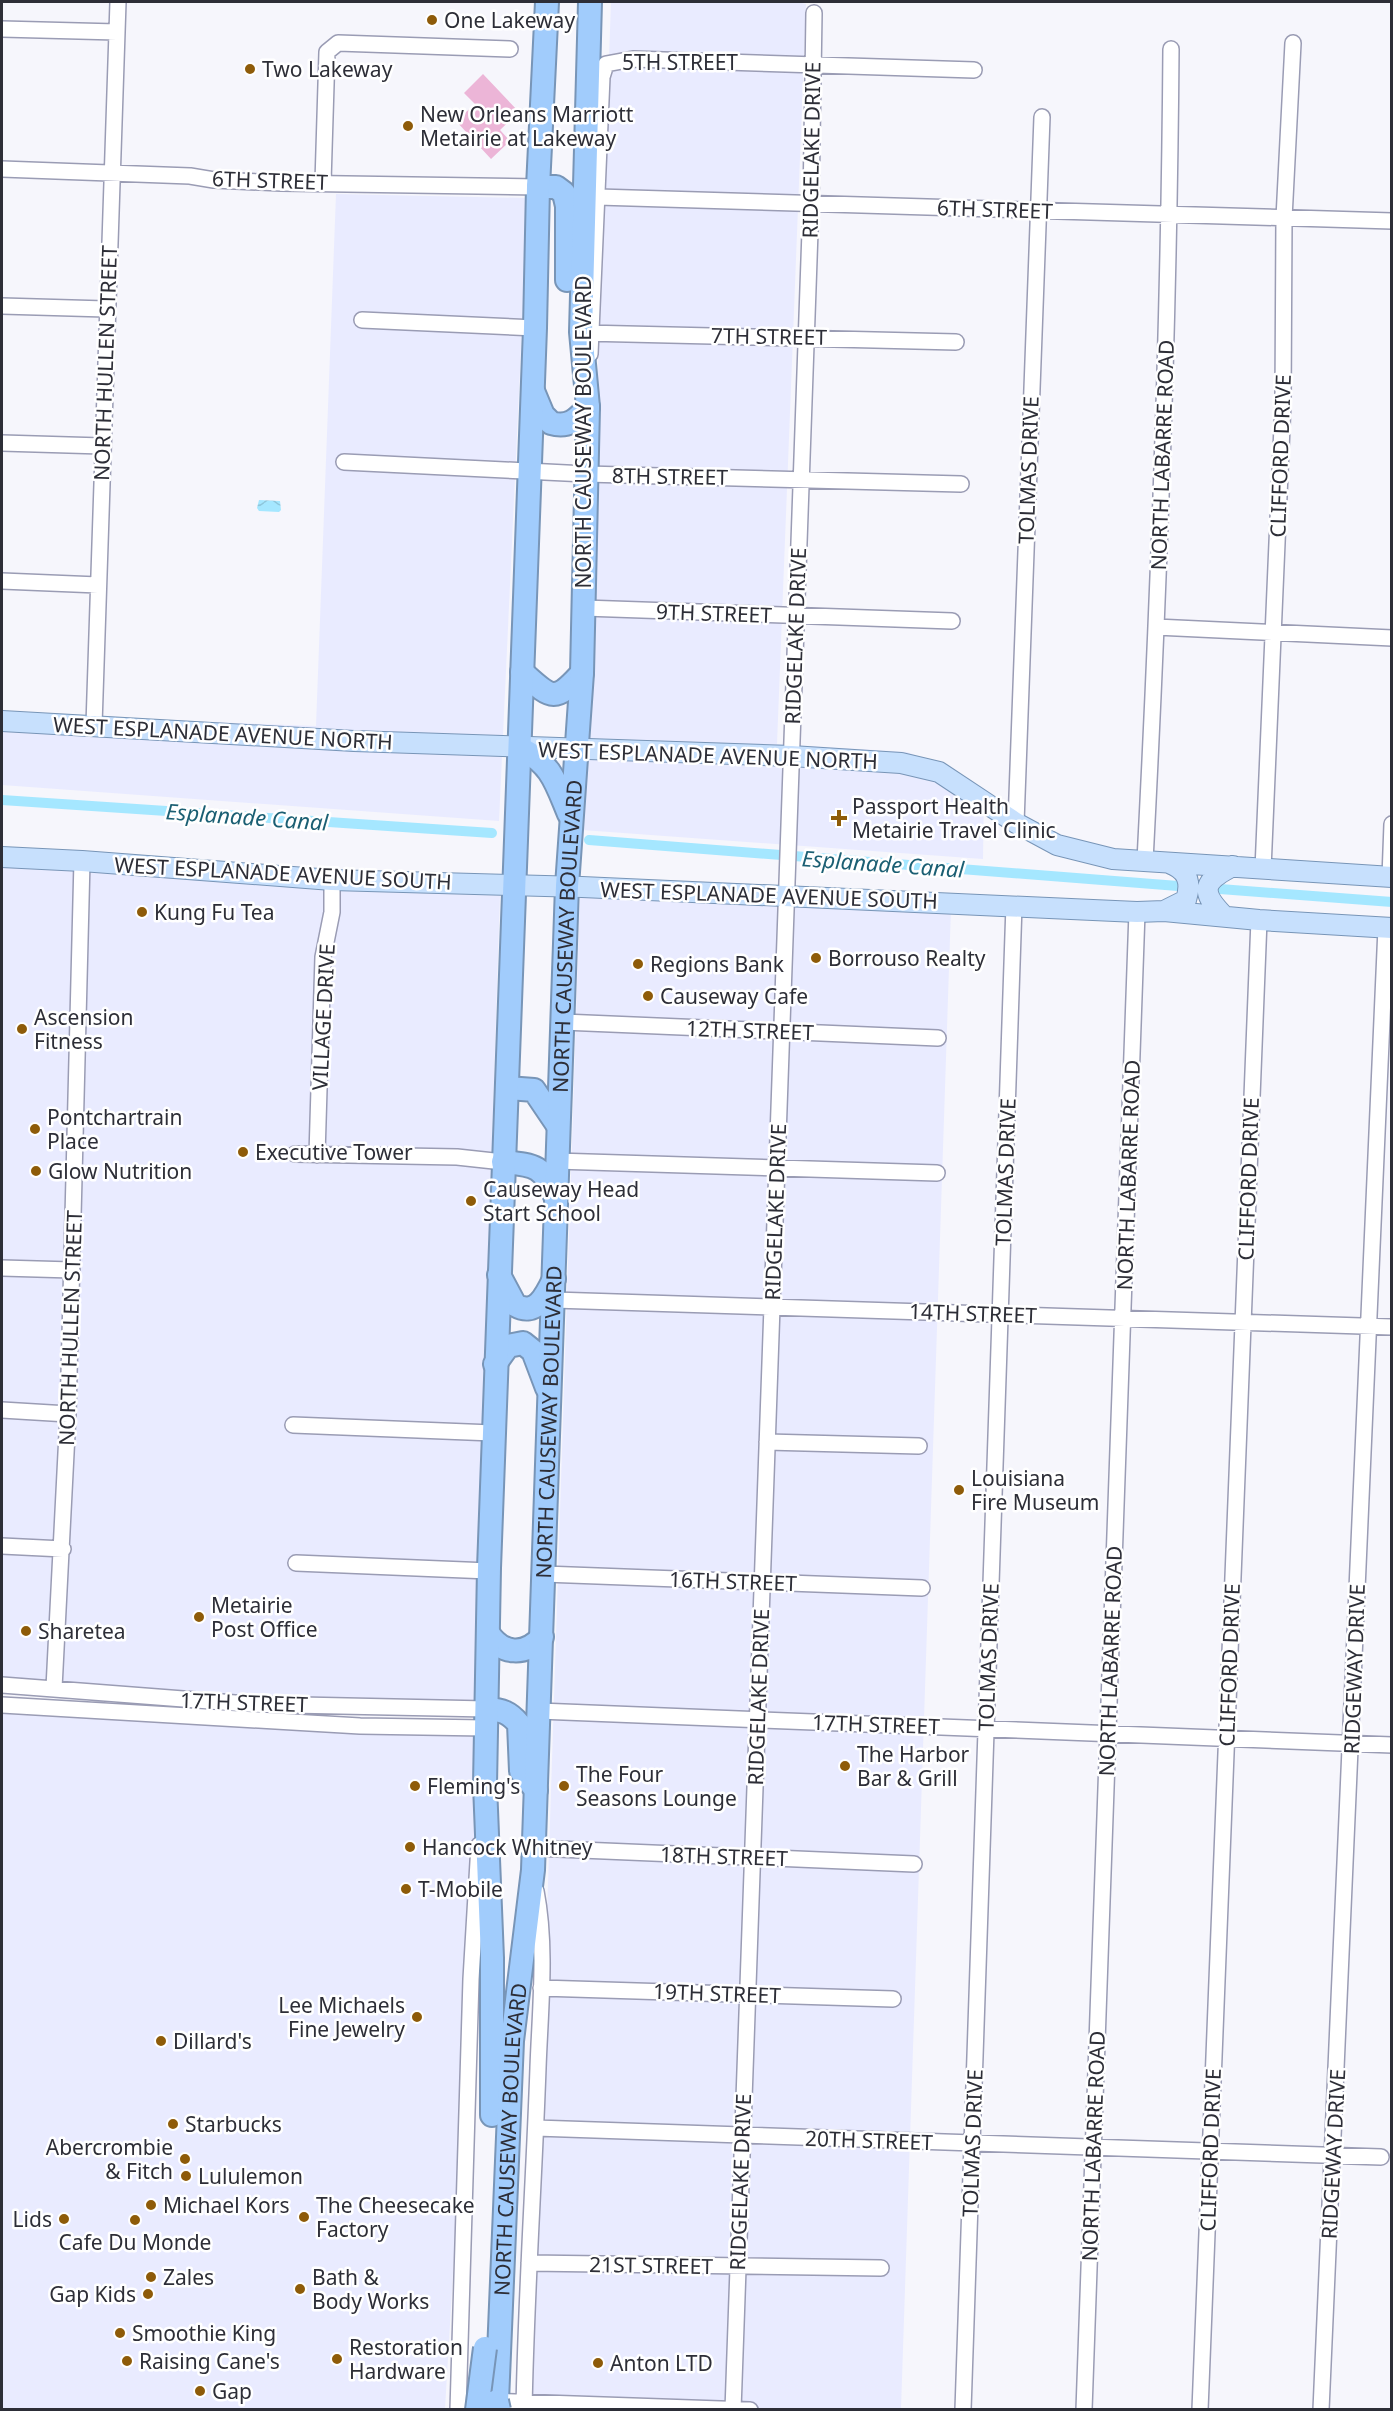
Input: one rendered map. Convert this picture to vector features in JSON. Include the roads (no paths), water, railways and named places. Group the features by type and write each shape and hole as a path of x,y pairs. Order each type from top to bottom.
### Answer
{"highway":[{"name":"NORTH CAUSEWAY BOULEVARD","path":"490,2408 496,2244 492,1958 485,1785 489,1571 498,1273 535,328 538,187 547,2"},
{"name":"NORTH CAUSEWAY BOULEVARD","path":"490,2408 485,2348 496,2244 512,2041 533,1859 536,1790 555,1277 557,1124 567,886 582,673 584,608 587,398 585,123 590,2"},
{"path":"538,187 560,189 566,200 567,304 587,333"},
{"path":"532,390 543,415 551,423 568,424 577,419 587,398"},
{"path":"522,672 542,690 553,695 565,692 582,673"},
{"path":"520,748 543,761 552,772 571,819"},
{"path":"507,1088 534,1090 557,1124"},
{"path":"503,1162 530,1165 542,1172 550,1180 556,1198"},
{"path":"498,1273 515,1305 530,1309 537,1306 546,1296 555,1277"},
{"path":"495,1364 508,1346 523,1343 533,1351 550,1395"},
{"path":"488,1634 500,1647 509,1651 528,1649 542,1637"},
{"path":"486,1719 501,1709 511,1714 519,1724 520,1771 536,1790"}],"main road":[{"name":"WEST ESPLANADE AVENUE NORTH","path":"2,721 94,724 354,741 791,756 901,764 939,772 1016,823 1058,845 1085,854 1145,861 1390,877"},
{"name":"WEST ESPLANADE AVENUE SOUTH","path":"2,857 332,880 567,886 787,887 1014,905 1137,912 1164,910 1258,920 1389,928"},
{"path":"1164,910 1186,900 1188,891 1188,877 1183,868 1169,862"},
{"path":"1222,915 1208,899 1208,889 1212,879 1233,866"}],"street":[{"name":"NORTH HULLEN STREET","path":"94,724 118,2"},
{"name":"RIDGELAKE DRIVE","path":"733,2409 811,203 814,13"},
{"path":"2,29 117,32"},
{"path":"323,182 327,52 338,43 510,49"},
{"name":"CLIFFORD DRIVE","path":"1263,868 1283,403 1284,218 1293,43"},
{"name":"NORTH LABARRE ROAD","path":"1145,861 1156,627 1170,214 1171,49"},
{"name":"5TH STREET","path":"587,333 598,197 602,77 606,64 614,61 813,64 974,70"},
{"name":"TOLMAS DRIVE","path":"1016,823 1026,488 1042,117"},
{"name":"6TH STREET","path":"2,169 259,182 538,187"},
{"name":"6TH STREET","path":"598,197 1392,221"},
{"path":"2,306 106,309"},
{"path":"362,320 535,328"},
{"name":"7TH STREET","path":"587,333 806,336 956,342"},
{"path":"2,443 102,446"},
{"name":"8TH STREET","path":"344,462 586,474 961,484"},
{"path":"2,581 98,585"},
{"name":"9TH STREET","path":"584,608 952,621"},
{"path":"1156,627 1392,638"},
{"path":"1390,877 1392,824"},
{"name":"NORTH HULLEN STREET","path":"54,1688 63,1549 68,1414 82,861"},
{"name":"VILLAGE DRIVE","path":"317,1155 322,957 332,912 332,880"},
{"name":"TOLMAS DRIVE","path":"963,2409 1014,905"},
{"name":"NORTH LABARRE ROAD","path":"1084,2409 1137,912"},
{"name":"CLIFFORD DRIVE","path":"1200,2409 1258,920"},
{"name":"RIDGEWAY DRIVE","path":"1321,2409 1389,928"},
{"name":"12TH STREET","path":"562,1023 938,1038"},
{"path":"295,1154 457,1157 503,1162"},
{"path":"556,1161 937,1173"},
{"path":"2,1268 72,1270"},
{"name":"14TH STREET","path":"554,1300 1123,1317 1392,1328"},
{"path":"2,1410 68,1414"},
{"path":"293,1425 493,1433"},
{"path":"767,1442 918,1446"},
{"path":"2,1546 63,1549"},
{"path":"296,1563 489,1571"},
{"name":"16TH STREET","path":"544,1574 922,1588"},
{"name":"17TH STREET","path":"2,1685 486,1719"},
{"name":"17TH STREET","path":"2,1705 210,1719 486,1719"},
{"name":"17TH STREET","path":"539,1711 1392,1744"},
{"name":"NORTH CAUSEWAY BOULEVARD","path":"458,2409 471,1979 477,1863 485,1785"},
{"name":"18TH STREET","path":"533,1859 752,1857 914,1864"},
{"name":"NORTH CAUSEWAY BOULEVARD","path":"524,2406 525,2296 529,2263 541,1988 541,1917 533,1859"},
{"name":"19TH STREET","path":"541,1988 893,1999"},
{"name":"20TH STREET","path":"536,2128 1381,2157"},
{"name":"21ST STREET","path":"529,2263 880,2268"},
{"path":"460,2373 465,2401 524,2406 750,2409"}],"water":[{"path":"259,500 280,501 281,510 279,512 259,511 257,508"}],"waterway":[{"name":"Esplanade Canal","path":"2,800 492,833"},
{"name":"Esplanade Canal","path":"589,840 1178,886"},
{"name":"Esplanade Canal","path":"1220,889 1392,902"}],"place":[{"name":"One Lakeway","path":"432,20"},
{"name":"Two Lakeway","path":"250,69"},
{"name":"New Orleans Marriott Metairie at Lakeway","path":"408,126"},
{"name":"Passport Health Metairie Travel Clinic","path":"839,818"},
{"name":"Kung Fu Tea","path":"142,912"},
{"name":"Borrouso Realty","path":"816,958"},
{"name":"Regions Bank","path":"638,964"},
{"name":"Causeway Cafe","path":"648,996"},
{"name":"Ascension Fitness","path":"22,1029"},
{"name":"Pontchartrain Place","path":"35,1129"},
{"name":"Executive Tower","path":"243,1152"},
{"name":"Glow Nutrition","path":"36,1171"},
{"name":"Causeway Head Start School","path":"471,1201"},
{"name":"Louisiana Fire Museum","path":"959,1490"},
{"name":"Metairie Post Office","path":"199,1617"},
{"name":"Sharetea","path":"26,1631"},
{"name":"The Harbor Bar & Grill","path":"845,1766"},
{"name":"Fleming's","path":"415,1786"},
{"name":"The Four Seasons Lounge","path":"564,1786"},
{"name":"Hancock Whitney","path":"410,1847"},
{"name":"T-Mobile","path":"406,1889"},
{"name":"Lee Michaels Fine Jewelry","path":"417,2017"},
{"name":"Dillard's","path":"161,2041"},
{"name":"Starbucks","path":"173,2124"},
{"name":"Abercrombie & Fitch","path":"185,2159"},
{"name":"Lululemon","path":"186,2176"},
{"name":"Michael Kors","path":"151,2205"},
{"name":"The Cheesecake Factory","path":"304,2217"},
{"name":"Lids","path":"64,2219"},
{"name":"Cafe Du Monde","path":"135,2220"},
{"name":"Zales","path":"151,2277"},
{"name":"Bath & Body Works","path":"300,2289"},
{"name":"Gap Kids","path":"148,2294"},
{"name":"Smoothie King","path":"120,2333"},
{"name":"Restoration Hardware","path":"337,2359"},
{"name":"Raising Cane's","path":"127,2361"},
{"name":"Anton LTD","path":"598,2363"},
{"name":"Gap","path":"200,2391"}]}
